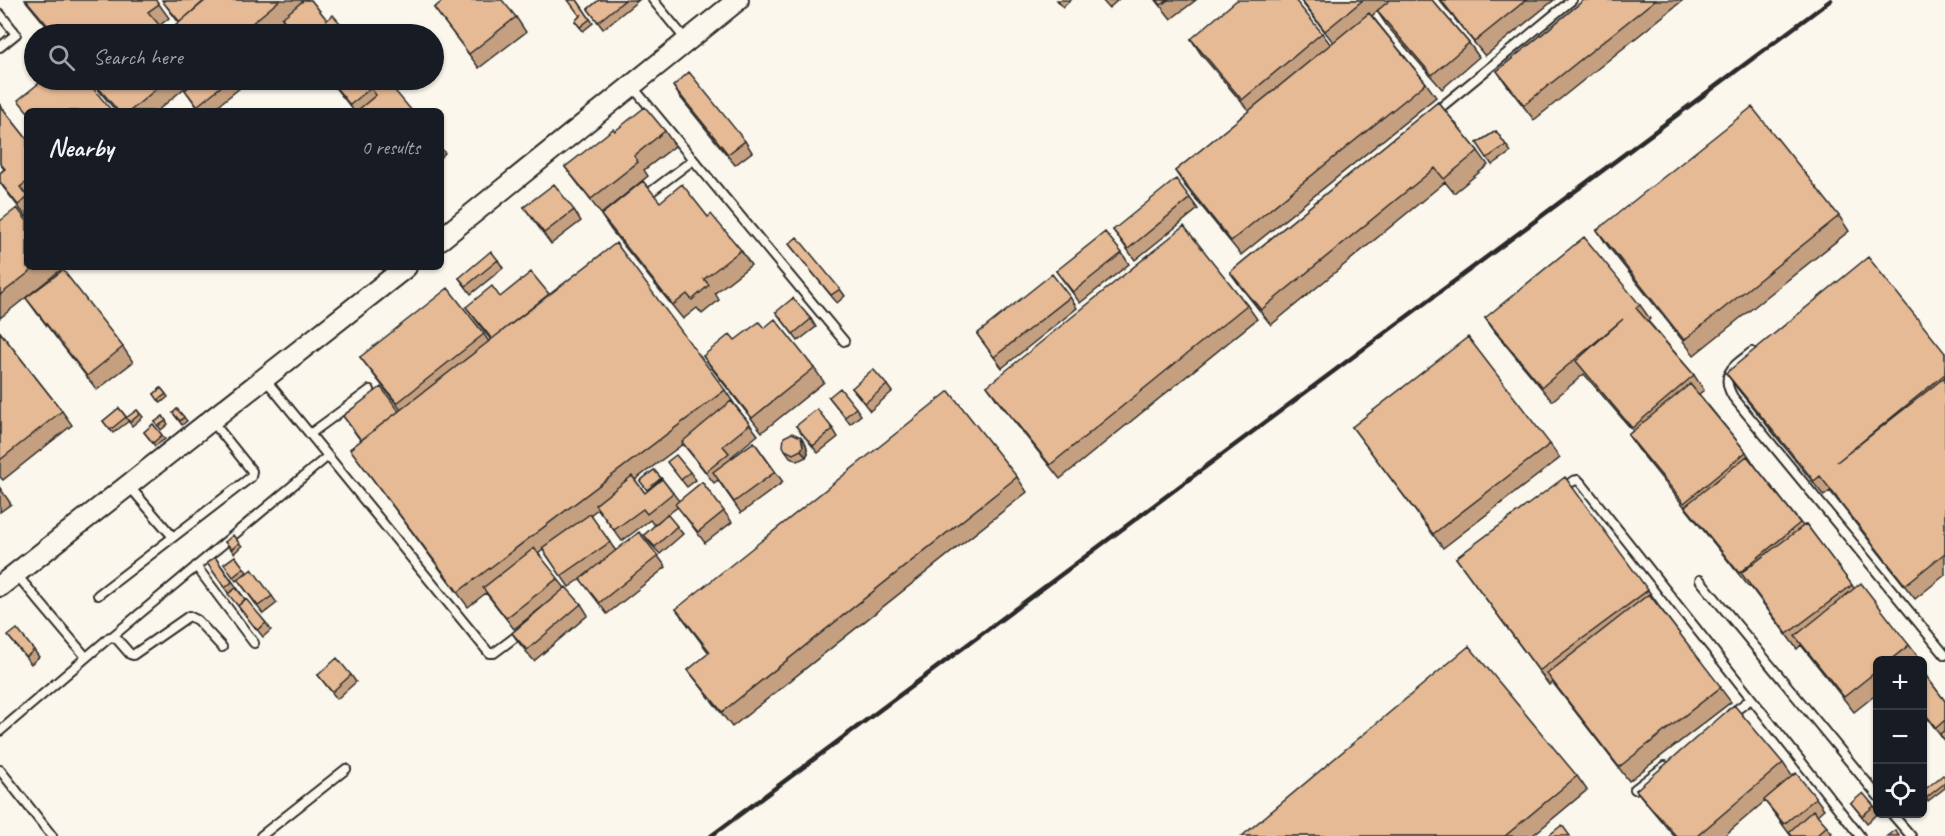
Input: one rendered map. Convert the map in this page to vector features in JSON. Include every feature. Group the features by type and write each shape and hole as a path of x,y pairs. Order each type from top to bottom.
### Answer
{"street":[{"path":"444,237 738,0"},
{"path":"0,586 402,270"}],"lane":[{"path":"653,0 687,41"},
{"path":"1427,118 1572,0"},
{"path":"0,14 16,34 0,47"},
{"path":"631,85 844,341"},
{"path":"636,203 693,160"},
{"path":"1760,346 1733,367 1727,376 1727,387 1732,397 1945,655"},
{"path":"265,379 489,653 494,653 525,629"},
{"path":"310,434 370,390"},
{"path":"98,596 252,477 252,471 212,421"},
{"path":"0,731 328,456"},
{"path":"1555,494 1573,481 1578,480 1581,483 1860,836"},
{"path":"129,485 173,537"},
{"path":"196,566 254,643"},
{"path":"16,574 86,657"},
{"path":"1700,580 1873,790"},
{"path":"113,636 133,655 189,616 197,620 222,647"},
{"path":"1724,719 1751,699"},
{"path":"1635,789 1671,761"},
{"path":"261,836 346,769"},
{"path":"0,770 52,836"},
{"path":"1896,818 1911,836"}],"building":[{"path":"26,0 156,0 159,4 148,12 158,24 46,24"},
{"path":"165,0 205,0 180,22 163,2"},
{"path":"206,0 280,0 251,24 178,24"},
{"path":"304,0 311,0 327,20 333,15 340,23 287,24 282,18"},
{"path":"444,0 502,0 516,17 469,54 434,8"},
{"path":"568,0 577,0 590,19 580,27 575,21 580,16"},
{"path":"599,0 625,0 598,22 588,9"},
{"path":"1157,0 1168,0 1161,5"},
{"path":"1237,0 1295,0 1322,33 1242,100 1191,39"},
{"path":"1301,0 1363,0 1325,31"},
{"path":"1390,0 1432,0 1469,43 1432,75 1377,11"},
{"path":"1441,0 1526,0 1474,42"},
{"path":"1584,0 1655,0 1524,105 1497,71"},
{"path":"1369,13 1426,83 1231,241 1175,171"},
{"path":"689,72 745,141 728,154 673,86"},
{"path":"30,90 94,90 109,108 25,108 18,100"},
{"path":"100,90 155,90 134,108 115,108"},
{"path":"185,90 217,90 197,106"},
{"path":"338,90 369,90 350,105"},
{"path":"372,90 394,90 409,108 360,108 376,95"},
{"path":"1438,102 1478,151 1444,179 1435,168 1261,310 1230,272"},
{"path":"0,105 24,135 24,184 20,187 24,192 24,200 18,205 0,182 0,173 5,169 0,163"},
{"path":"645,107 665,131 634,156 638,162 591,199 565,167"},
{"path":"1752,107 1839,216 1684,340 1597,230"},
{"path":"1496,131 1506,145 1487,158 1477,143"},
{"path":"1176,179 1190,198 1128,249 1113,230"},
{"path":"643,181 660,202 682,184 708,217 711,214 741,250 704,279 709,285 692,300 687,294 673,305 601,215"},
{"path":"554,184 574,210 544,233 524,207"},
{"path":"17,208 24,217 24,270 32,270 0,295 0,221"},
{"path":"1184,226 1247,305 1050,465 987,386"},
{"path":"1105,232 1122,253 1073,292 1056,271"},
{"path":"797,237 840,289 831,295 789,244"},
{"path":"1584,237 1640,305 1636,308 1694,375 1632,428 1576,361 1623,319 1542,387 1485,318"},
{"path":"616,243 725,390 458,592 350,449"},
{"path":"491,251 498,260 466,286 459,278"},
{"path":"1868,257 1945,353 1945,374 1837,462 1945,377 1945,553 1905,585 1820,476 1814,481 1726,373"},
{"path":"63,270 123,347 87,376 26,298"},
{"path":"531,272 549,294 492,339 466,307 492,286 500,297"},
{"path":"1052,274 1070,297 994,357 977,334"},
{"path":"448,288 484,334 397,403 360,357"},
{"path":"793,298 811,319 793,334 776,312"},
{"path":"775,319 814,368 752,418 703,356 730,334 735,340 759,322 764,328"},
{"path":"0,332 62,411 0,460"},
{"path":"1468,337 1550,444 1433,534 1352,427"},
{"path":"873,369 887,385 865,403 852,388"},
{"path":"1690,384 1746,452 1684,503 1628,435"},
{"path":"381,387 399,411 361,440 343,416"},
{"path":"161,388 166,394 158,400 154,394"},
{"path":"840,388 856,408 845,417 829,397"},
{"path":"949,391 1017,477 722,712 688,670 710,652 676,609"},
{"path":"731,401 750,424 723,446 729,453 706,472 682,442"},
{"path":"119,408 126,417 110,430 103,421"},
{"path":"177,409 184,417 180,421 173,413"},
{"path":"817,409 833,429 813,446 796,426"},
{"path":"137,410 140,414 130,422 126,418"},
{"path":"163,416 166,421 158,426 155,422"},
{"path":"153,424 162,435 153,443 144,432"},
{"path":"792,433 801,437 803,446 801,450 793,454 785,450 783,446 784,437"},
{"path":"754,442 775,472 734,502 713,472"},
{"path":"676,455 690,472 681,480 667,462"},
{"path":"1747,456 1800,523 1739,573 1685,506"},
{"path":"654,470 661,478 647,490 640,481"},
{"path":"632,476 645,493 662,479 673,493 647,514 643,509 614,530 595,505"},
{"path":"1565,477 1648,590 1539,671 1456,558"},
{"path":"702,482 724,511 698,532 675,504"},
{"path":"590,514 610,542 561,576 542,548"},
{"path":"667,514 677,526 655,547 644,535"},
{"path":"1806,524 1852,585 1787,634 1741,573"},
{"path":"639,532 658,556 599,603 580,579"},
{"path":"233,535 239,543 232,549 225,542"},
{"path":"534,548 558,578 506,618 483,588"},
{"path":"235,556 244,568 233,577 224,564"},
{"path":"215,557 232,582 225,588 207,563"},
{"path":"252,569 272,596 258,606 238,580"},
{"path":"1861,583 1909,645 1895,656 1873,656 1873,674 1844,697 1795,636"},
{"path":"566,587 581,604 527,650 512,633"},
{"path":"236,588 245,599 238,606 228,594"},
{"path":"1649,594 1721,687 1619,767 1547,674"},
{"path":"246,599 266,623 257,630 238,606"},
{"path":"17,629 34,650 26,657 8,636"},
{"path":"1469,646 1577,776 1505,836 1242,836"},
{"path":"337,658 351,675 332,692 318,675"},
{"path":"1927,677 1945,701 1945,720 1936,728 1927,716"},
{"path":"1734,705 1783,763 1697,836 1676,836 1636,790"},
{"path":"1945,730 1945,741 1940,734"},
{"path":"1796,773 1816,798 1784,824 1764,800"},
{"path":"1943,775 1945,777 1945,783 1927,797 1927,788"},
{"path":"1863,793 1873,807 1862,816 1851,803"},
{"path":"1813,810 1827,826 1816,836 1792,836 1789,832"},
{"path":"1562,825 1570,836 1548,836"},
{"path":"1895,830 1899,836 1887,836"}],"railway":[{"path":"711,836 1831,0"}]}
